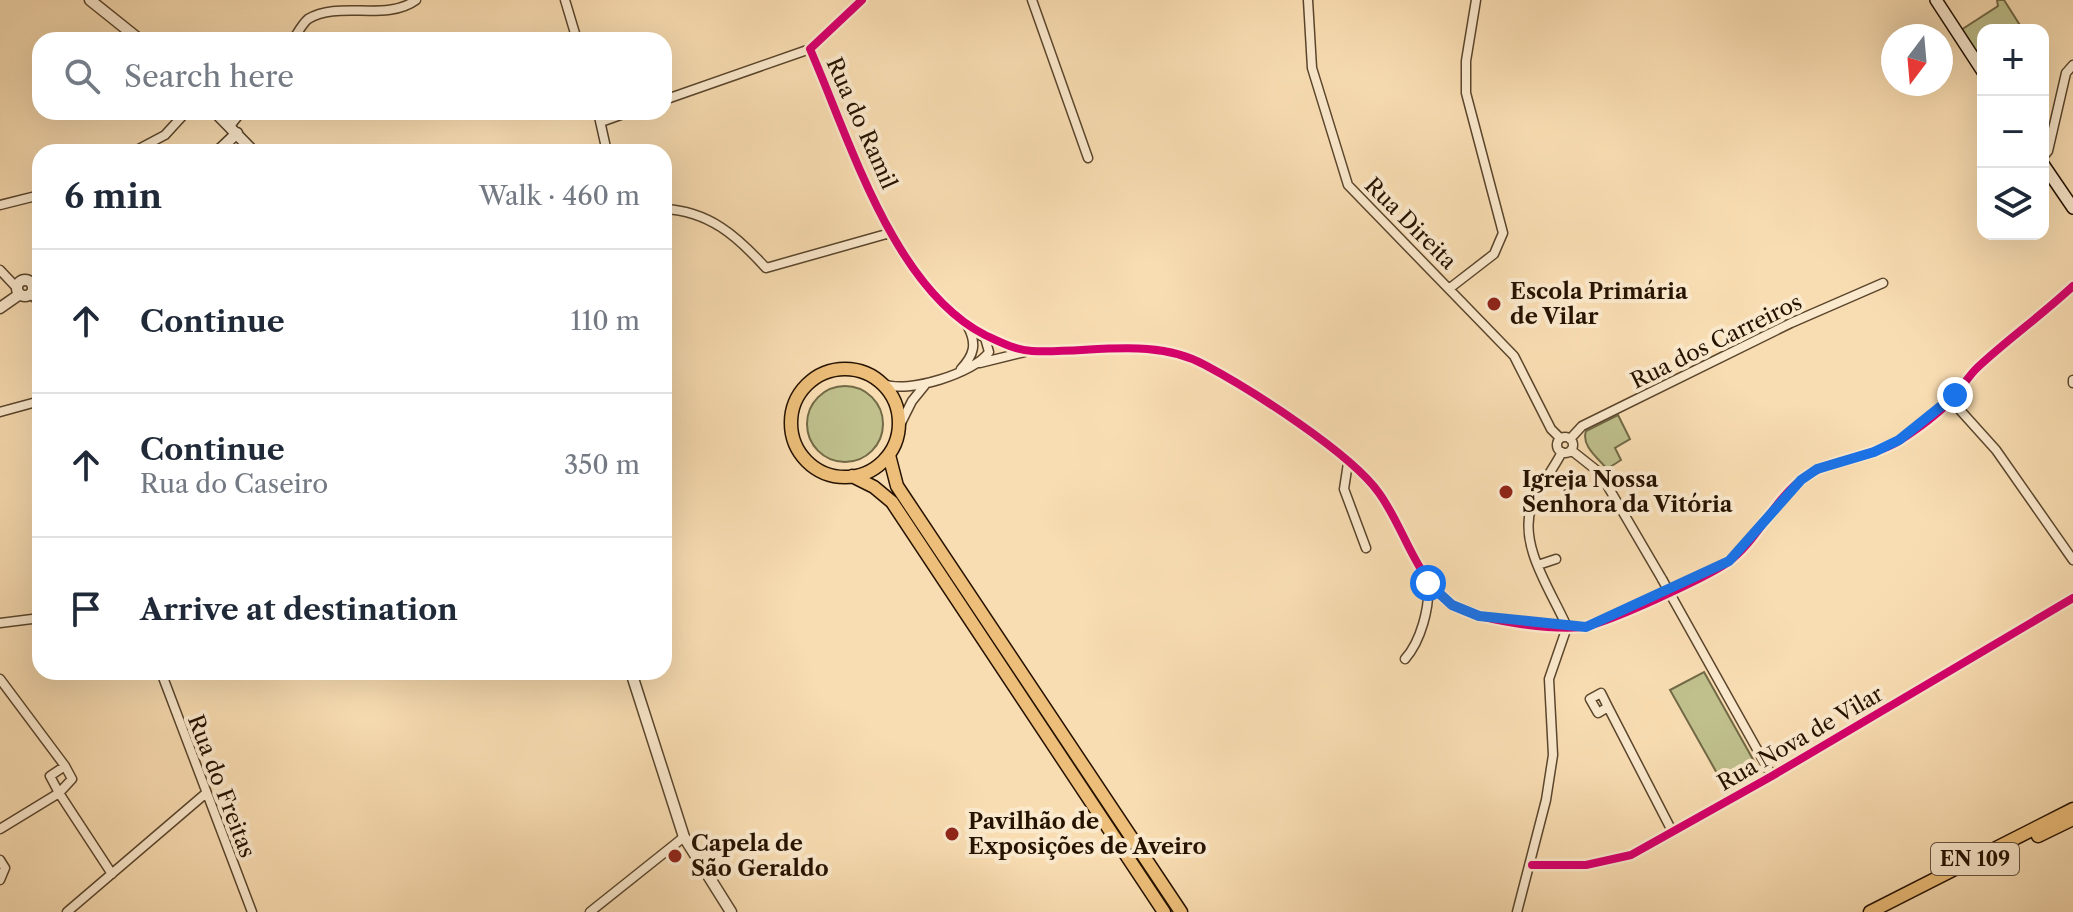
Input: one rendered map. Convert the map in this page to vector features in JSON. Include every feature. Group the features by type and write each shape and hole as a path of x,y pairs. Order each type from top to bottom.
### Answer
{"main road":[{"path":"1936,0 1977,63"},
{"path":"2046,168 2073,208"},
{"path":"852,476 879,465 889,455 899,427 893,398 884,384 855,369 822,373 798,395 792,410 791,427 802,455 824,473 852,476 874,487 892,502 1164,912"},
{"path":"889,455 897,486 1181,912"},
{"name":"EN 109","path":"1870,912 2073,809"},
{"name":"EN 109","path":"1885,912 2073,819"}],"street":[{"path":"90,0 130,32"},
{"path":"299,32 308,20 325,13 405,8 416,0"},
{"path":"565,0 575,32"},
{"name":"Rua do Ramil","path":"862,0 810,49 890,233 928,289 968,327"},
{"path":"1032,0 1088,158"},
{"name":"Rua Direita","path":"1308,0 1312,68 1348,185 1514,356 1551,429 1565,439"},
{"path":"1450,288 1494,254 1503,233 1466,93 1466,61 1476,0"},
{"path":"672,97 810,49"},
{"path":"2049,147 2066,73 2073,65"},
{"path":"148,144 165,135 179,120"},
{"path":"223,120 246,144"},
{"path":"223,144 237,120"},
{"path":"605,144 601,122 607,120"},
{"path":"0,205 32,197"},
{"path":"672,209 685,210 733,232 766,268 890,233"},
{"path":"0,270 28,288 0,308"},
{"name":"Rua dos Carreiros","path":"1565,439 1582,426 1791,323 1883,283"},
{"path":"884,384 905,389 925,385 960,369 1030,351 1138,349 1178,354 1219,373 1348,463 1381,495 1428,583 1465,611 1567,627 1586,627 1729,561 1801,480 1817,469 1874,452 1899,440 1953,397 1975,370 2073,286"},
{"path":"968,327 1009,346 1030,351"},
{"path":"968,327 985,338 989,352 971,366"},
{"path":"960,369 973,352 974,339 968,327"},
{"path":"899,427 912,401 925,385"},
{"path":"1953,397 1996,450 2073,560"},
{"path":"0,412 32,403"},
{"path":"1517,912 1532,865 1553,755 1549,679 1567,627 1538,565 1529,530 1531,507 1566,451 1565,439"},
{"path":"1565,439 1557,446 1600,473 1772,776"},
{"path":"1348,463 1344,489 1366,548"},
{"path":"1538,565 1556,559"},
{"path":"1405,659 1413,650 1428,605 1428,583"},
{"name":"Rua Nova de Vilar","path":"1532,865 1608,862 1631,855 1772,776 2073,598"},
{"path":"0,623 32,619"},
{"path":"0,679 72,779 59,793 0,829"},
{"name":"Rua do Freitas","path":"164,680 252,912"},
{"path":"634,680 684,837 731,912"},
{"path":"1608,707 1672,831"},
{"path":"65,766 50,776 112,874"},
{"path":"67,912 205,794"},
{"path":"590,912 684,837"},
{"path":"0,860 5,868 0,880"}],"green space":[{"path":"1997,0 2004,0 2019,24 1977,24 1977,53 1961,30 1998,6"},
{"path":"845,386 860,389 872,397 880,409 883,424 880,439 872,451 860,459 845,462 830,459 818,451 810,439 807,424 810,409 818,397 830,389"},
{"path":"1618,415 1630,439 1615,448 1621,460 1607,469 1588,447 1586,431"},
{"path":"1704,672 1755,763 1754,774 1727,791 1670,690"}],"cycle path":[{"path":"862,0 810,49 878,208 924,283 953,313 985,335 1020,349 1142,349 1185,356 1205,365 1298,423 1346,460 1379,493 1419,567 1439,593 1463,610 1496,620 1534,626 1582,627 1633,609 1715,570 1738,554 1784,496 1805,477 1827,466 1888,447 1919,427 1951,400 1978,367 2073,286"},
{"path":"1532,865 1586,865 1631,855 1772,776 2073,598"}],"place":[{"name":"Escola Primária de Vilar","path":"1494,304"},
{"name":"Igreja Nossa Senhora da Vitória","path":"1506,492"},
{"name":"Pavilhão de Exposições de Aveiro","path":"952,834"},
{"name":"Capela de São Geraldo","path":"675,856"}],"route":[{"path":"1428,583 1452,605 1479,616 1586,627 1654,599 1729,561 1744,547 1785,494 1801,480 1817,469 1874,452 1899,440 1955,395"}]}
